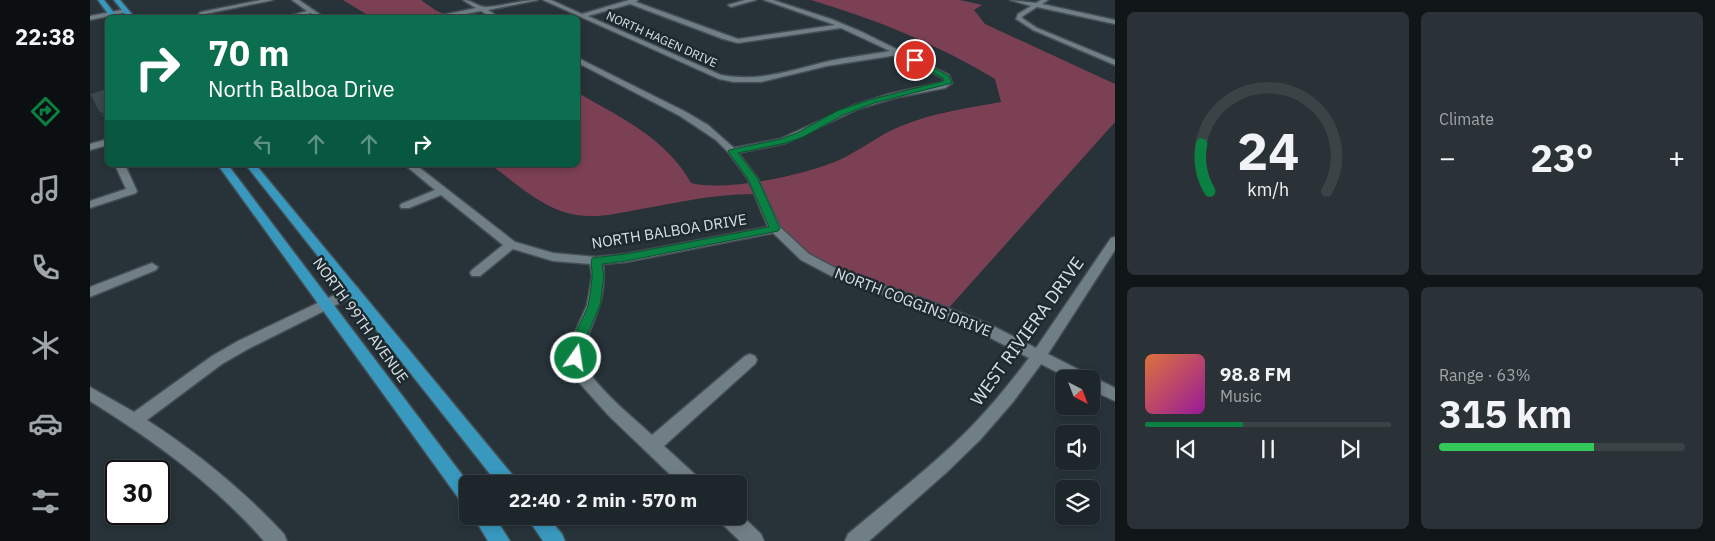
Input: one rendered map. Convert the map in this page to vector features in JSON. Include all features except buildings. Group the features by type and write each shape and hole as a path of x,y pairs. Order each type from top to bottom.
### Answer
{"main road":[{"path":"101,0 112,15"},
{"path":"117,0 129,15"},
{"name":"NORTH 99TH AVENUE","path":"224,167 459,485"},
{"name":"NORTH 99TH AVENUE","path":"253,167 502,475"},
{"path":"488,525 500,541"},
{"path":"542,525 555,541"}],"street":[{"path":"202,15 270,0"},
{"path":"295,0 318,15"},
{"path":"466,0 492,15"},
{"path":"450,15 535,0"},
{"name":"NORTH HAGEN DRIVE","path":"546,0 580,15"},
{"path":"731,4 753,0"},
{"path":"732,151 783,142 840,113 871,102 948,83 946,77 899,52 842,26 767,0"},
{"path":"1013,0 1115,22"},
{"path":"1045,0 1020,14 1019,20 1035,29 1115,63"},
{"path":"582,16 633,1 725,38 738,41 842,26"},
{"path":"297,15 313,11"},
{"path":"116,15 126,12"},
{"name":"NORTH HAGEN DRIVE","path":"582,16 718,76 743,84 831,63 899,52"},
{"path":"90,18 105,17"},
{"name":"NORTH COGGINS DRIVE","path":"580,61 705,127 732,151 753,179 775,229 805,257 841,276 946,311 1067,370"},
{"path":"90,147 105,143"},
{"path":"90,205 132,191 121,167"},
{"name":"NORTH BALBOA DRIVE","path":"412,167 511,245 553,257 596,261 626,258 775,229"},
{"path":"406,206 442,191"},
{"name":"WEST RIVIERA DRIVE","path":"855,541 923,483 989,419 1038,355 1115,241"},
{"path":"476,273 511,245"},
{"path":"596,261 598,276 594,305 580,338 576,358 583,378 683,475"},
{"path":"90,292 152,267"},
{"path":"135,420 243,344 353,291"},
{"path":"652,446 750,360"},
{"path":"1100,388 1115,395"},
{"path":"90,393 135,420 175,448 230,491 254,514 277,541"},
{"path":"737,525 754,541"}],"shaded area":[{"path":"343,0 421,0 446,15 368,15"},
{"path":"811,0 960,0 982,5 974,10 985,24 1115,84 1115,122 946,311 866,285 792,247 759,194 714,196 611,214 581,216 561,211 543,202 494,167 580,167 580,94 626,120 656,142 681,167 691,183 706,185 744,184 805,172 837,161 885,134 913,121 950,111 1001,102 995,79 928,44 859,15"}],"route":[{"path":"576,358 580,338 594,305 598,276 596,261 626,258 775,229 753,179 732,151 783,142 840,113 901,93 942,86 948,83 946,77 915,60"}]}
